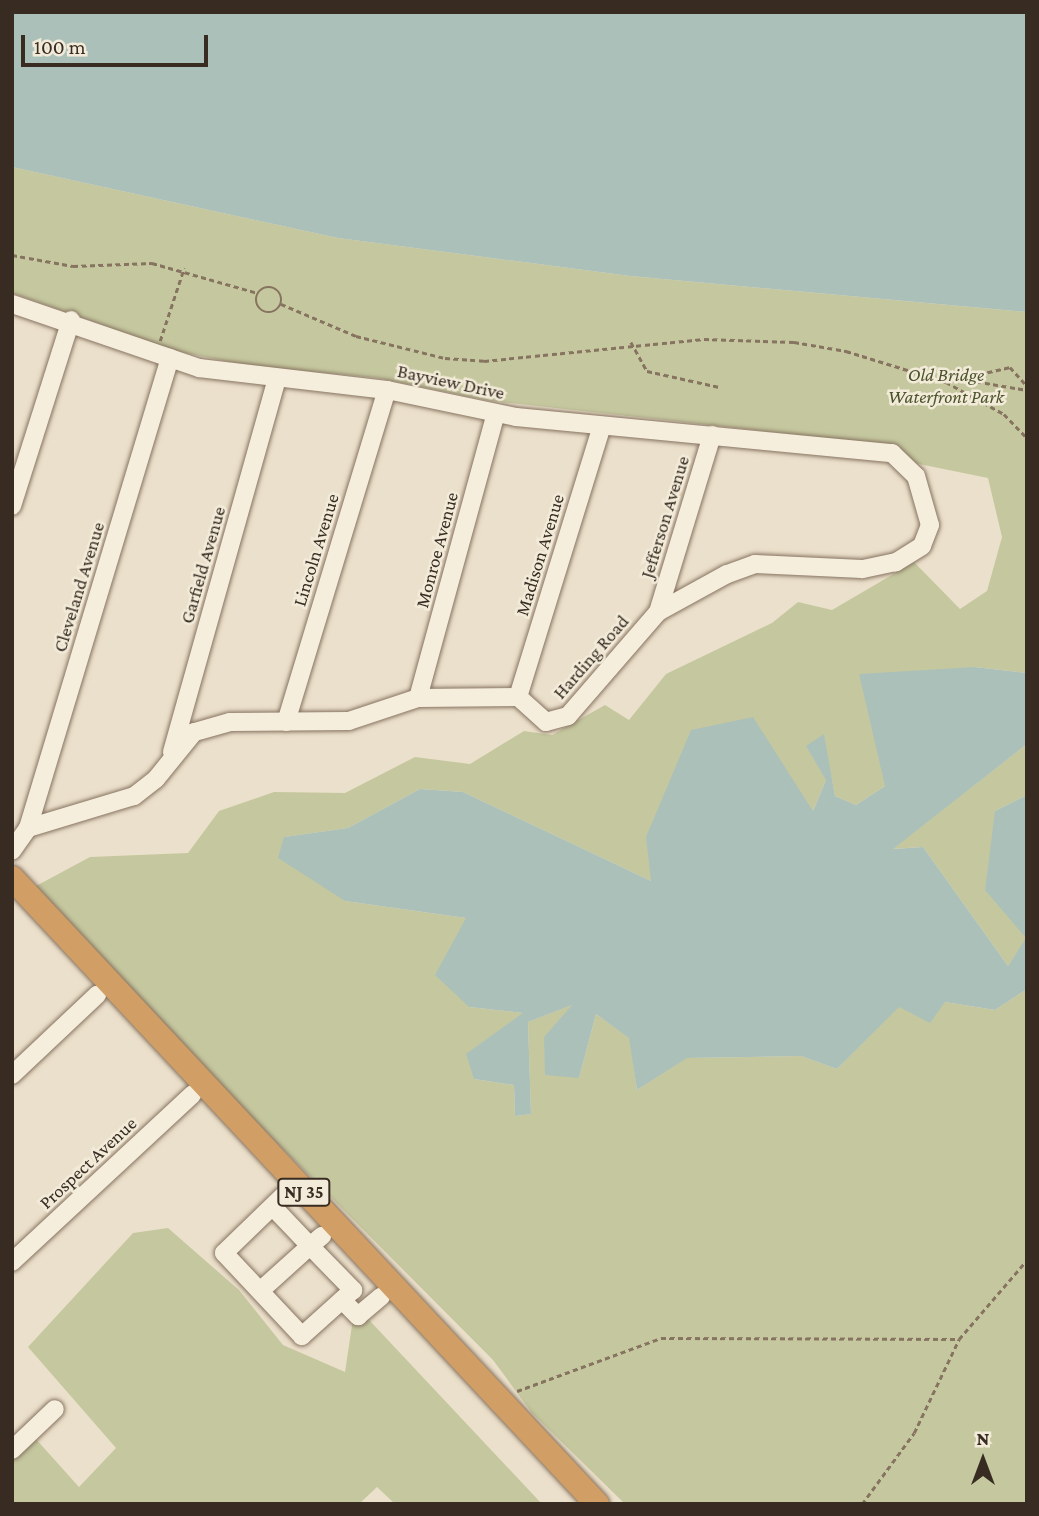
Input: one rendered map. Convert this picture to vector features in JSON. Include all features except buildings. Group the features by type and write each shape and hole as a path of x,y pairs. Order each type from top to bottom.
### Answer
{"highway":[{"name":"NJ 35","path":"12,878 597,1504"},
{"name":"NJ 35","path":"12,903 192,1095 278,1201 360,1291 578,1504"}],"street":[{"name":"Bayview Drive","path":"12,304 71,320 164,351 276,378 387,390 496,413 602,426 892,453"},
{"path":"12,506 71,320"},
{"name":"Cleveland Avenue","path":"28,828 164,351"},
{"name":"Garfield Avenue","path":"169,762 276,378"},
{"name":"Lincoln Avenue","path":"286,722 387,390"},
{"name":"Monroe Avenue","path":"418,698 496,413"},
{"name":"Madison Avenue","path":"518,697 602,426"},
{"name":"Jefferson Avenue","path":"659,612 712,435"},
{"name":"Harding Road","path":"518,697 546,722 568,716 659,612 755,564 862,569 896,562 922,546 930,525 926,501 911,466 892,453"},
{"path":"12,851 28,828 134,796 169,762 194,732 230,722 349,721 418,698 518,697"},
{"path":"12,1075 97,995"},
{"name":"Prospect Avenue","path":"12,1262 192,1095"},
{"path":"278,1201 224,1253 302,1336 360,1291"},
{"path":"260,1291 316,1241"},
{"path":"12,1450 55,1409"}],"path":[{"path":"12,255 73,266 118,261 184,268 258,293 272,288 281,304 356,336 445,358 484,361 631,342 794,342 946,382 1004,414 1027,438"},
{"path":"164,351 184,268"},
{"path":"258,293 265,312 281,304"},
{"path":"631,342 647,371 719,387"},
{"path":"946,382 1010,367 1027,388"},
{"path":"965,379 1027,388"},
{"path":"862,1504 914,1433 958,1339 1027,1261"},
{"path":"496,1396 661,1338 958,1339"}],"green space":[{"name":"Old Bridge Waterfront Park","path":"12,167 338,238 630,276 1027,312 1027,673 975,667 885,786 856,805 835,796 823,734 826,780 813,811 651,881 463,792 420,789 348,828 285,837 345,901 466,918 469,1007 524,1013 474,1079 514,1085 515,1116 531,1114 528,1022 574,1004 579,1078 596,1014 630,1038 637,1090 686,1058 801,1056 837,1069 899,1006 945,1002 995,1010 1027,989 1027,1504 625,1504 532,1413 493,1360 237,1103 36,886 90,857 188,853 219,811 274,792 345,793 415,757 470,764 524,731 552,735 605,705 629,720 666,674 772,623 798,602 832,610 914,562 960,609 987,591 1002,537 988,478 914,463 881,444 491,401 378,378 245,365 176,351 12,293"},
{"path":"1027,744 1027,795 995,811 1027,938 1008,966 923,847 892,849"},
{"path":"168,1228 239,1290 283,1345 345,1372 355,1305 542,1504 395,1504 377,1487 359,1504 12,1504 12,1460 35,1438 79,1487 116,1448 28,1347 133,1233"}],"water":[{"path":"12,12 1027,12 1027,312 630,276 338,238 12,167"},
{"path":"975,667 1027,673 1027,744 893,849 923,847 1008,966 1026,938 985,890 995,811 1027,795 1027,989 995,1010 945,1002 930,1023 899,1007 837,1069 801,1056 687,1058 637,1090 629,1038 596,1014 579,1078 545,1075 544,1037 572,1005 528,1022 531,1114 515,1116 514,1085 474,1079 466,1054 523,1013 469,1007 435,975 466,918 345,901 278,858 284,837 348,828 420,789 463,792 651,881 646,837 691,730 753,717 813,811 826,780 806,746 824,734 835,796 856,805 885,786 859,674"}]}
